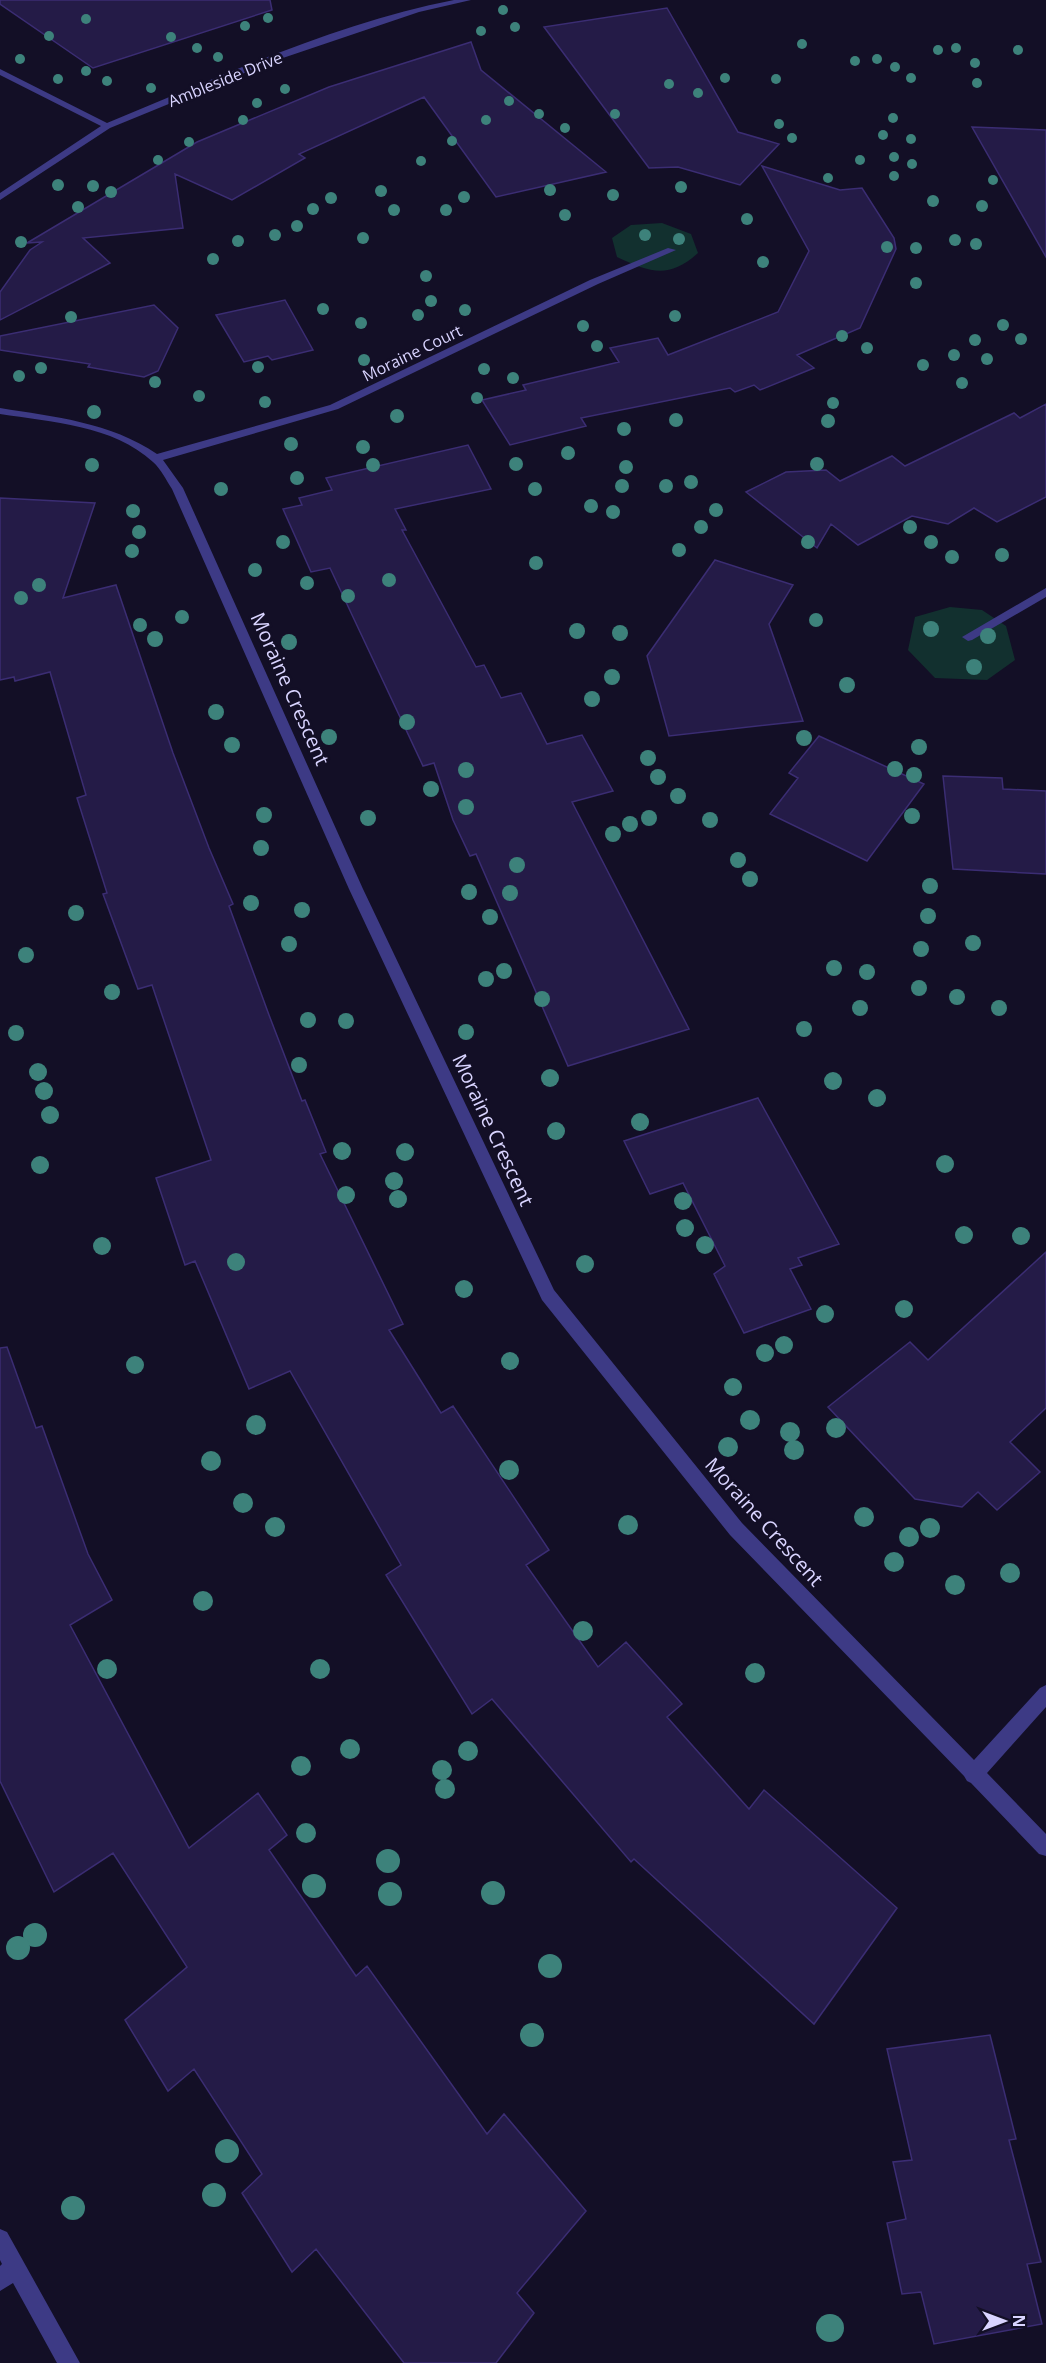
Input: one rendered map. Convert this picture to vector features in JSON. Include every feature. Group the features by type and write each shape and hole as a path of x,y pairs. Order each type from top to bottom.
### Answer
{"street":[{"name":"Ambleside Drive","path":"0,197 107,126 268,60 417,10 467,0"},
{"path":"0,72 107,126"},
{"name":"Moraine Court","path":"156,458 334,407 594,282 671,250"},
{"name":"Moraine Crescent","path":"0,411 88,426 125,440 156,458 177,488 356,889 548,1295 736,1528 973,1775 1046,1847"},
{"path":"968,637 1046,592"},
{"path":"973,1775 1046,1694"},
{"path":"0,2239 7,2273 69,2363"}],"green space":[{"path":"662,223 691,234 698,253 678,267 659,271 640,267 617,257 612,238 631,225"},
{"path":"950,607 982,610 1006,626 1015,660 987,680 935,678 908,650 915,617"}],"building":[{"path":"0,0 270,0 272,10 93,68 0,4"},
{"path":"667,8 738,132 779,144 740,185 678,167 649,168 544,27"},
{"path":"471,42 481,70 606,172 496,197 424,97 299,154 305,158 232,200 175,174 183,228 83,238 110,263 0,320 0,292 30,250 42,242 27,243 197,142 329,87"},
{"path":"972,127 1046,130 1046,257"},
{"path":"762,166 840,190 862,188 894,238 896,249 860,328 797,355 814,368 760,390 754,385 735,392 730,388 581,418 586,426 510,445 482,400 526,390 523,385 619,362 610,348 658,338 668,355 778,312 809,251"},
{"path":"285,300 313,350 272,360 268,356 244,362 216,315"},
{"path":"154,305 178,328 158,371 144,377 88,367 90,364 0,350 0,336"},
{"path":"1046,404 1046,497 997,522 974,508 948,524 912,516 858,545 831,524 817,548 746,492 786,472 826,470 840,481 892,456 905,466 1014,413 1020,418"},
{"path":"468,445 491,489 395,509 406,530 402,530 476,667 484,665 501,698 521,693 547,744 582,735 613,791 572,802 689,1029 568,1066 476,854 470,856 453,820 434,763 423,766 330,568 311,572 283,509 302,505 299,498 332,490 326,478"},
{"path":"0,498 95,503 63,598 116,585 173,753 233,904 229,906 269,1015 302,1101 305,1100 326,1152 320,1154 403,1324 389,1330 441,1413 453,1406 549,1550 526,1565 598,1667 626,1642 682,1704 667,1717 749,1809 764,1790 897,1908 814,2024 634,1859 631,1862 492,1699 472,1714 386,1575 401,1565 290,1371 249,1389 195,1261 185,1265 156,1178 211,1160 152,985 138,989 103,894 107,893 77,798 86,795 50,672 15,681 14,677 0,680"},
{"path":"715,560 793,585 769,624 803,721 669,736 647,656"},
{"path":"819,736 924,784 867,861 770,814 798,778 789,773"},
{"path":"943,776 1002,778 1003,789 1046,791 1046,874 953,869"},
{"path":"758,1098 839,1244 798,1258 802,1265 790,1269 811,1309 744,1333 714,1274 725,1266 683,1183 650,1194 624,1141"},
{"path":"1046,1252 1046,1408 1010,1442 1040,1472 997,1510 978,1492 962,1507 915,1499 828,1407 910,1342 928,1360"},
{"path":"7,1347 36,1428 42,1426 88,1554 112,1600 70,1625 189,1848 258,1793 287,1835 269,1850 356,1976 367,1966 487,2134 504,2114 586,2211 517,2293 534,2313 496,2363 404,2363 316,2249 292,2272 242,2193 262,2174 194,2069 168,2091 125,2020 187,1967 113,1853 54,1892 0,1781 0,1348"},
{"path":"990,2035 1016,2139 1009,2140 1041,2262 1027,2264 1042,2324 934,2344 921,2292 902,2294 887,2223 906,2219 893,2162 912,2160 887,2049"}]}
